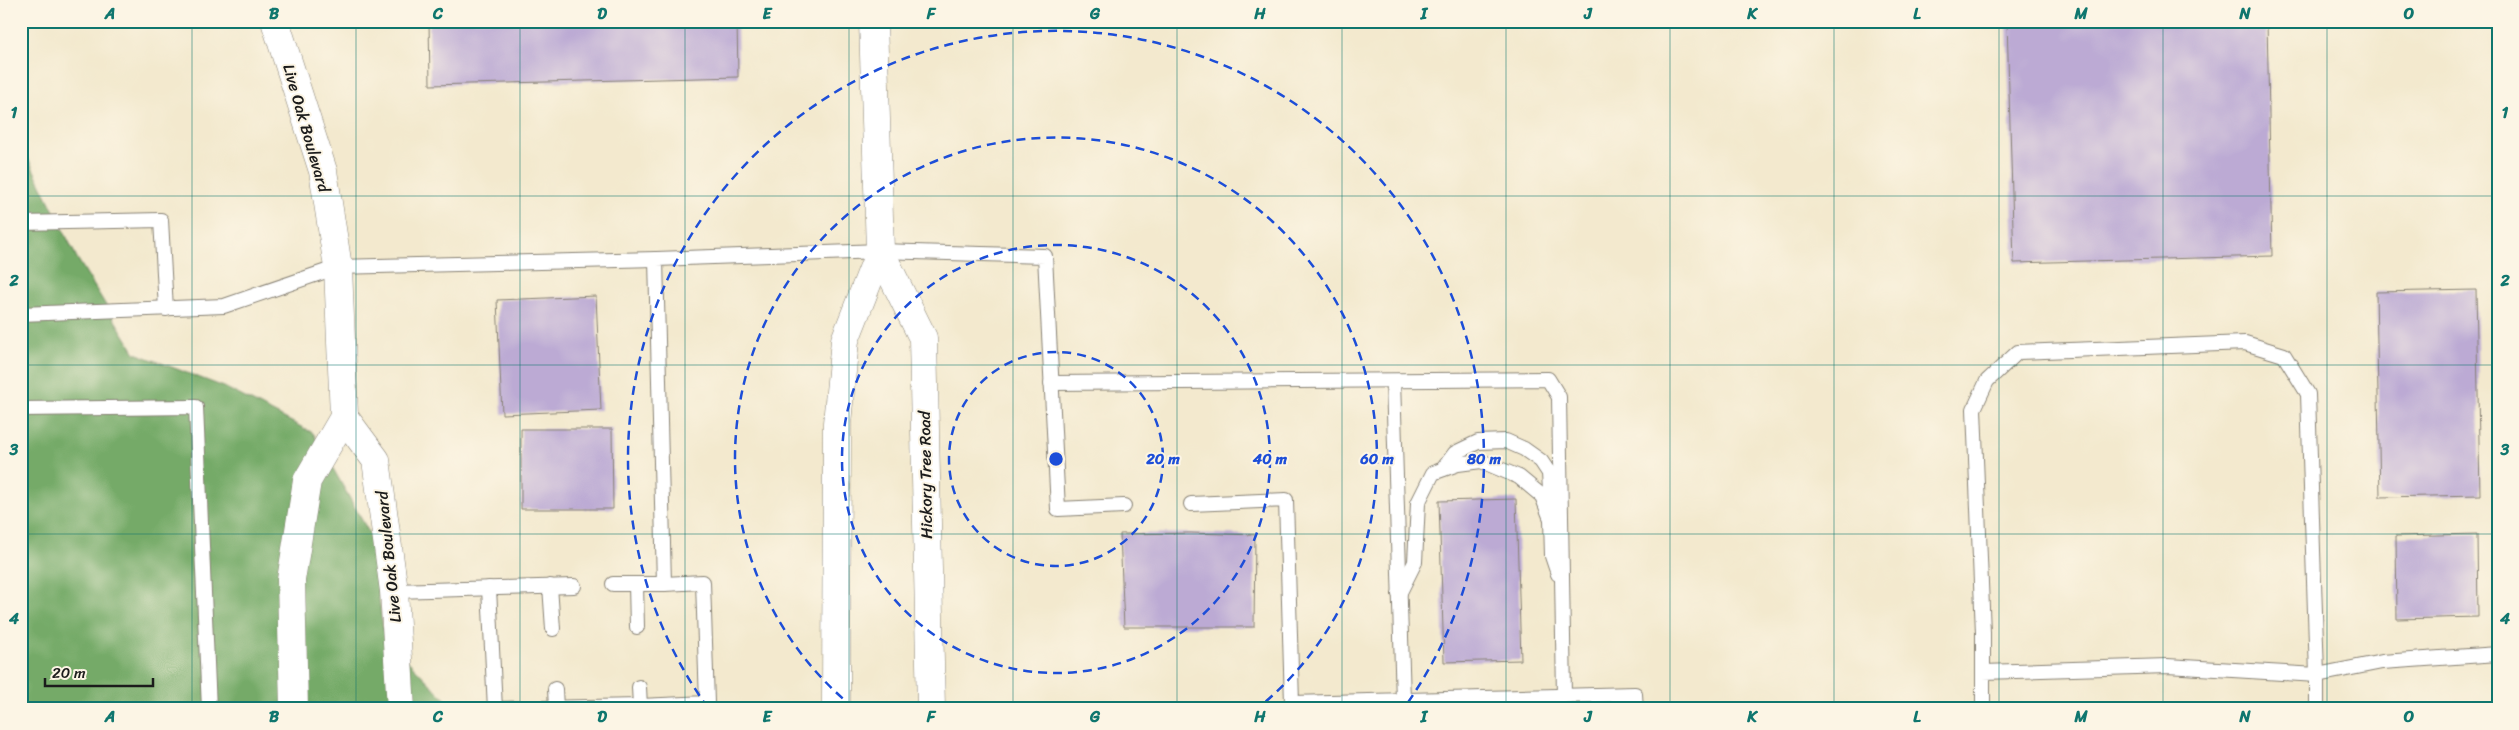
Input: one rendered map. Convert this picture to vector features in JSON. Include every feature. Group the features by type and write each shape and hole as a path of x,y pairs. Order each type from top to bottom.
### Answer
{"street":[{"name":"Live Oak Boulevard","path":"275,21 323,171 338,266 344,416 376,460 394,591 401,709"},
{"name":"Hickory Tree Road","path":"836,709 837,423 845,340 880,250 873,21"},
{"name":"Hickory Tree Road","path":"880,250 923,338 931,709"},
{"path":"294,709 291,580 307,481 344,416"}],"lane":[{"path":"21,223 162,220 166,309"},
{"path":"21,314 224,306 338,266 656,259 880,250 1045,256 1058,509 1124,506"},
{"path":"656,259 664,584"},
{"path":"1983,709 1974,409 1987,381 2018,352 2245,343 2284,355 2308,394 2317,709"},
{"path":"1051,383 1548,380 1559,397 1564,696"},
{"path":"1392,381 1403,700"},
{"path":"21,409 196,407 209,709"},
{"path":"1443,469 1455,453 1478,442 1506,441 1524,449 1541,462 1549,473 1552,556 1563,589"},
{"path":"1399,594 1415,562 1418,503 1433,473 1458,464 1481,461 1519,477 1542,496 1551,519"},
{"path":"1191,504 1286,500 1292,702 1636,694 1636,709"},
{"path":"489,588 495,709 707,703 703,582 613,584"},
{"path":"636,584 637,627"},
{"path":"550,586 553,629"},
{"path":"394,591 574,586"},
{"path":"1983,672 2167,666 2317,675 2382,662 2498,654"},
{"path":"639,687 640,706"},
{"path":"555,689 556,708"}],"green space":[{"path":"21,144 77,258 135,353 224,387 313,433 371,536 384,637 455,709 21,709"}],"building":[{"path":"429,21 737,21 738,77 430,85"},
{"path":"2007,21 2267,21 2272,256 2014,263"},
{"path":"2476,290 2480,495 2380,497 2376,292"},
{"path":"596,296 601,410 502,414 497,300"},
{"path":"521,429 612,429 613,509 521,509"},
{"path":"1516,499 1521,660 1444,662 1439,501"},
{"path":"1190,533 1255,535 1254,627 1124,627 1120,534"},
{"path":"2477,534 2478,617 2397,619 2396,536"}]}
